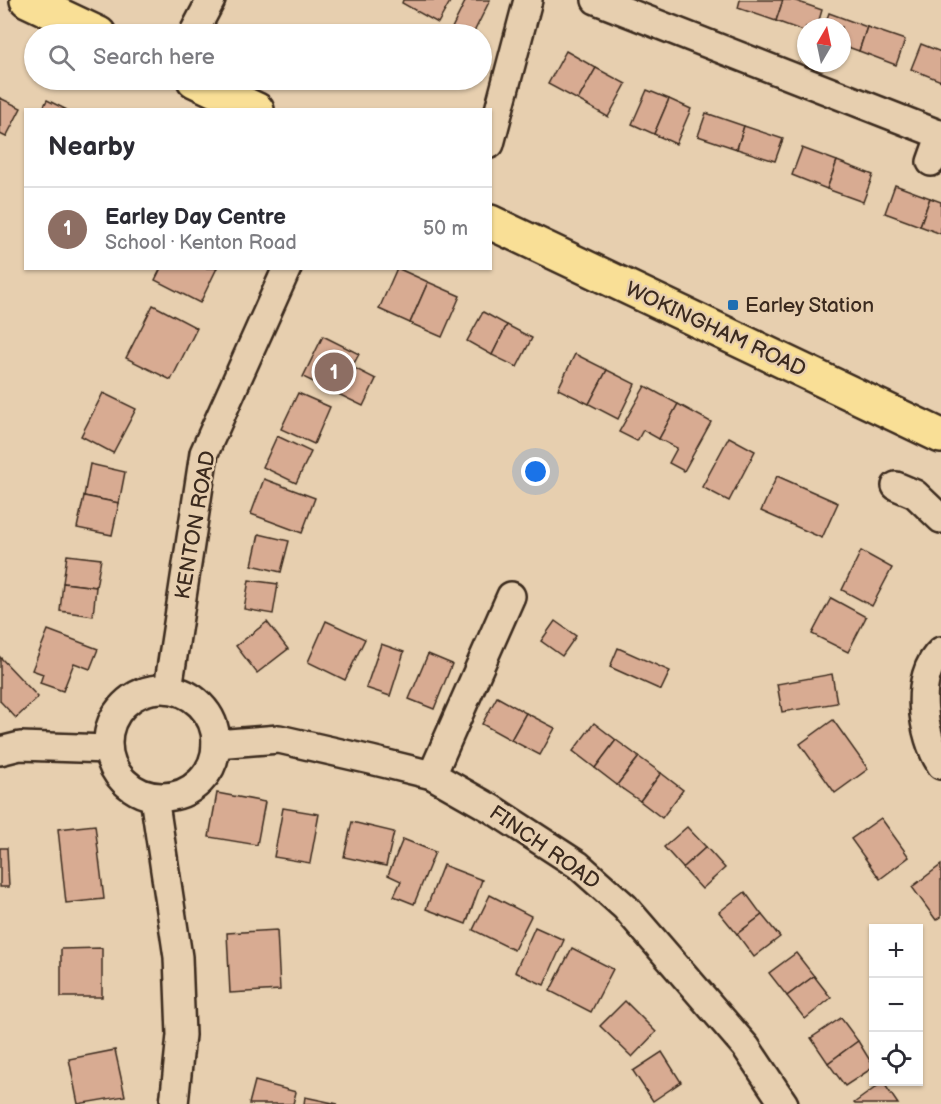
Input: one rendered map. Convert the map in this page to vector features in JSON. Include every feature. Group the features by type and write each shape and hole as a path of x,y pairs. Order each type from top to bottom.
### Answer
{"main road":[{"path":"27,0 78,24"},
{"path":"215,90 253,108"},
{"name":"WOKINGHAM ROAD","path":"492,223 941,436"}],"street":[{"path":"198,24 211,0"},
{"path":"492,136 528,0"},
{"path":"596,0 941,135 931,162"},
{"name":"KENTON ROAD","path":"168,689 204,453 286,270"},
{"path":"896,486 915,494 941,519"},
{"path":"432,775 511,596"},
{"path":"941,651 932,659 921,705 933,753 941,765"},
{"path":"168,689 183,693 202,707 214,728 216,744 213,762 204,778 190,790 172,796 154,797 137,792 122,781 112,766 108,749 108,733 113,718 123,705 136,695 151,690 168,689"},
{"name":"FINCH ROAD","path":"216,744 279,739 432,775 492,809 578,865 625,907 747,1047 784,1104"},
{"path":"0,751 20,746 108,749"},
{"path":"154,797 178,957 181,1035 174,1104"}],"building":[{"path":"403,0 451,0 438,23 402,3"},
{"path":"466,0 490,0 478,24 454,24"},
{"path":"740,0 783,0 776,21 738,8"},
{"path":"783,0 793,0 822,10 820,18 797,18 797,29 776,21"},
{"path":"829,13 843,18 827,18"},
{"path":"851,21 867,27 859,51 851,48"},
{"path":"867,27 905,40 896,65 859,51"},
{"path":"921,44 941,52 941,81 911,69"},
{"path":"566,51 596,68 578,100 548,84"},
{"path":"596,68 626,84 608,117 578,100"},
{"path":"647,90 669,99 654,134 632,124"},
{"path":"0,98 21,108 6,137 0,134"},
{"path":"669,99 691,109 676,144 654,134"},
{"path":"47,100 63,108 43,108"},
{"path":"706,113 744,126 737,149 698,136"},
{"path":"744,126 783,139 775,161 737,149"},
{"path":"802,148 837,161 827,189 792,175"},
{"path":"837,161 873,175 863,202 827,189"},
{"path":"895,185 930,198 920,226 885,213"},
{"path":"930,198 941,202 941,234 920,226"},
{"path":"160,270 216,270 200,303 155,280"},
{"path":"396,270 401,270 428,282 410,323 379,309"},
{"path":"428,282 460,296 442,337 410,323"},
{"path":"153,305 197,328 171,380 126,358"},
{"path":"483,312 507,325 492,355 467,341"},
{"path":"507,325 532,338 517,367 492,355"},
{"path":"323,336 359,354 352,367 376,379 363,406 303,377"},
{"path":"575,354 607,370 589,404 558,389"},
{"path":"607,370 635,384 618,419 589,404"},
{"path":"645,386 678,404 659,439 643,430 637,441 619,432"},
{"path":"103,393 136,409 113,453 81,436"},
{"path":"298,393 330,407 314,444 281,429"},
{"path":"678,404 711,422 684,471 669,463 677,448 659,439"},
{"path":"277,436 311,452 296,483 263,467"},
{"path":"729,437 755,451 729,501 702,487"},
{"path":"90,464 125,472 119,503 84,496"},
{"path":"777,476 838,503 822,538 761,511"},
{"path":"264,479 315,498 302,533 251,514"},
{"path":"84,496 119,503 112,535 77,528"},
{"path":"259,534 289,541 281,572 252,565"},
{"path":"861,551 892,568 872,606 842,590"},
{"path":"67,555 101,559 96,587 63,583"},
{"path":"249,580 278,584 273,614 244,609"},
{"path":"63,583 96,587 93,616 60,611"},
{"path":"831,598 866,617 848,652 812,634"},
{"path":"326,621 365,639 345,680 308,662"},
{"path":"555,621 576,636 562,656 541,641"},
{"path":"267,622 288,649 257,673 236,646"},
{"path":"48,630 98,649 90,669 74,663 63,691 40,683 43,674 32,670"},
{"path":"381,644 404,652 390,696 366,688"},
{"path":"618,648 670,671 661,690 610,667"},
{"path":"428,654 452,664 434,709 409,699"},
{"path":"0,657 38,697 16,718 0,701"},
{"path":"832,674 837,703 782,712 777,684"},
{"path":"497,697 526,713 511,740 482,724"},
{"path":"526,713 555,728 540,755 511,740"},
{"path":"833,720 868,769 835,793 800,744"},
{"path":"594,723 616,740 595,768 573,751"},
{"path":"616,740 639,757 617,785 595,768"},
{"path":"639,757 661,773 640,801 617,785"},
{"path":"661,773 683,790 662,818 640,801"},
{"path":"217,793 265,802 257,845 209,837"},
{"path":"283,808 319,814 310,863 274,857"},
{"path":"881,818 909,857 880,879 851,839"},
{"path":"352,822 394,832 386,866 344,857"},
{"path":"95,825 104,899 66,903 58,829"},
{"path":"687,827 706,847 683,868 664,847"},
{"path":"403,839 435,852 414,904 394,896 401,881 388,875"},
{"path":"706,847 725,868 702,889 683,868"},
{"path":"0,848 7,848 9,887 0,887"},
{"path":"443,865 482,880 466,924 426,909"},
{"path":"941,865 941,917 936,920 912,887"},
{"path":"745,892 762,915 737,934 719,912"},
{"path":"490,895 531,916 514,950 473,930"},
{"path":"762,915 780,937 754,957 737,934"},
{"path":"535,927 564,940 544,985 515,972"},
{"path":"277,930 280,990 230,993 227,933"},
{"path":"102,948 102,997 61,997 61,949"},
{"path":"572,948 613,969 591,1012 550,991"},
{"path":"796,953 814,976 787,996 769,973"},
{"path":"814,976 831,998 805,1019 787,996"},
{"path":"625,1001 656,1032 632,1057 600,1026"},
{"path":"841,1018 858,1041 828,1063 811,1038"},
{"path":"858,1041 869,1059 869,1070 845,1086 828,1063"},
{"path":"115,1050 125,1096 78,1104 69,1059"},
{"path":"662,1052 681,1082 653,1101 633,1071"},
{"path":"255,1081 296,1092 293,1104 249,1104"},
{"path":"877,1086 886,1086 898,1104 855,1104"},
{"path":"305,1097 338,1104 304,1104"}],"place":[{"name":"Earley Station","path":"733,305"},
{"name":"Earley Day Centre","path":"334,372"}]}
